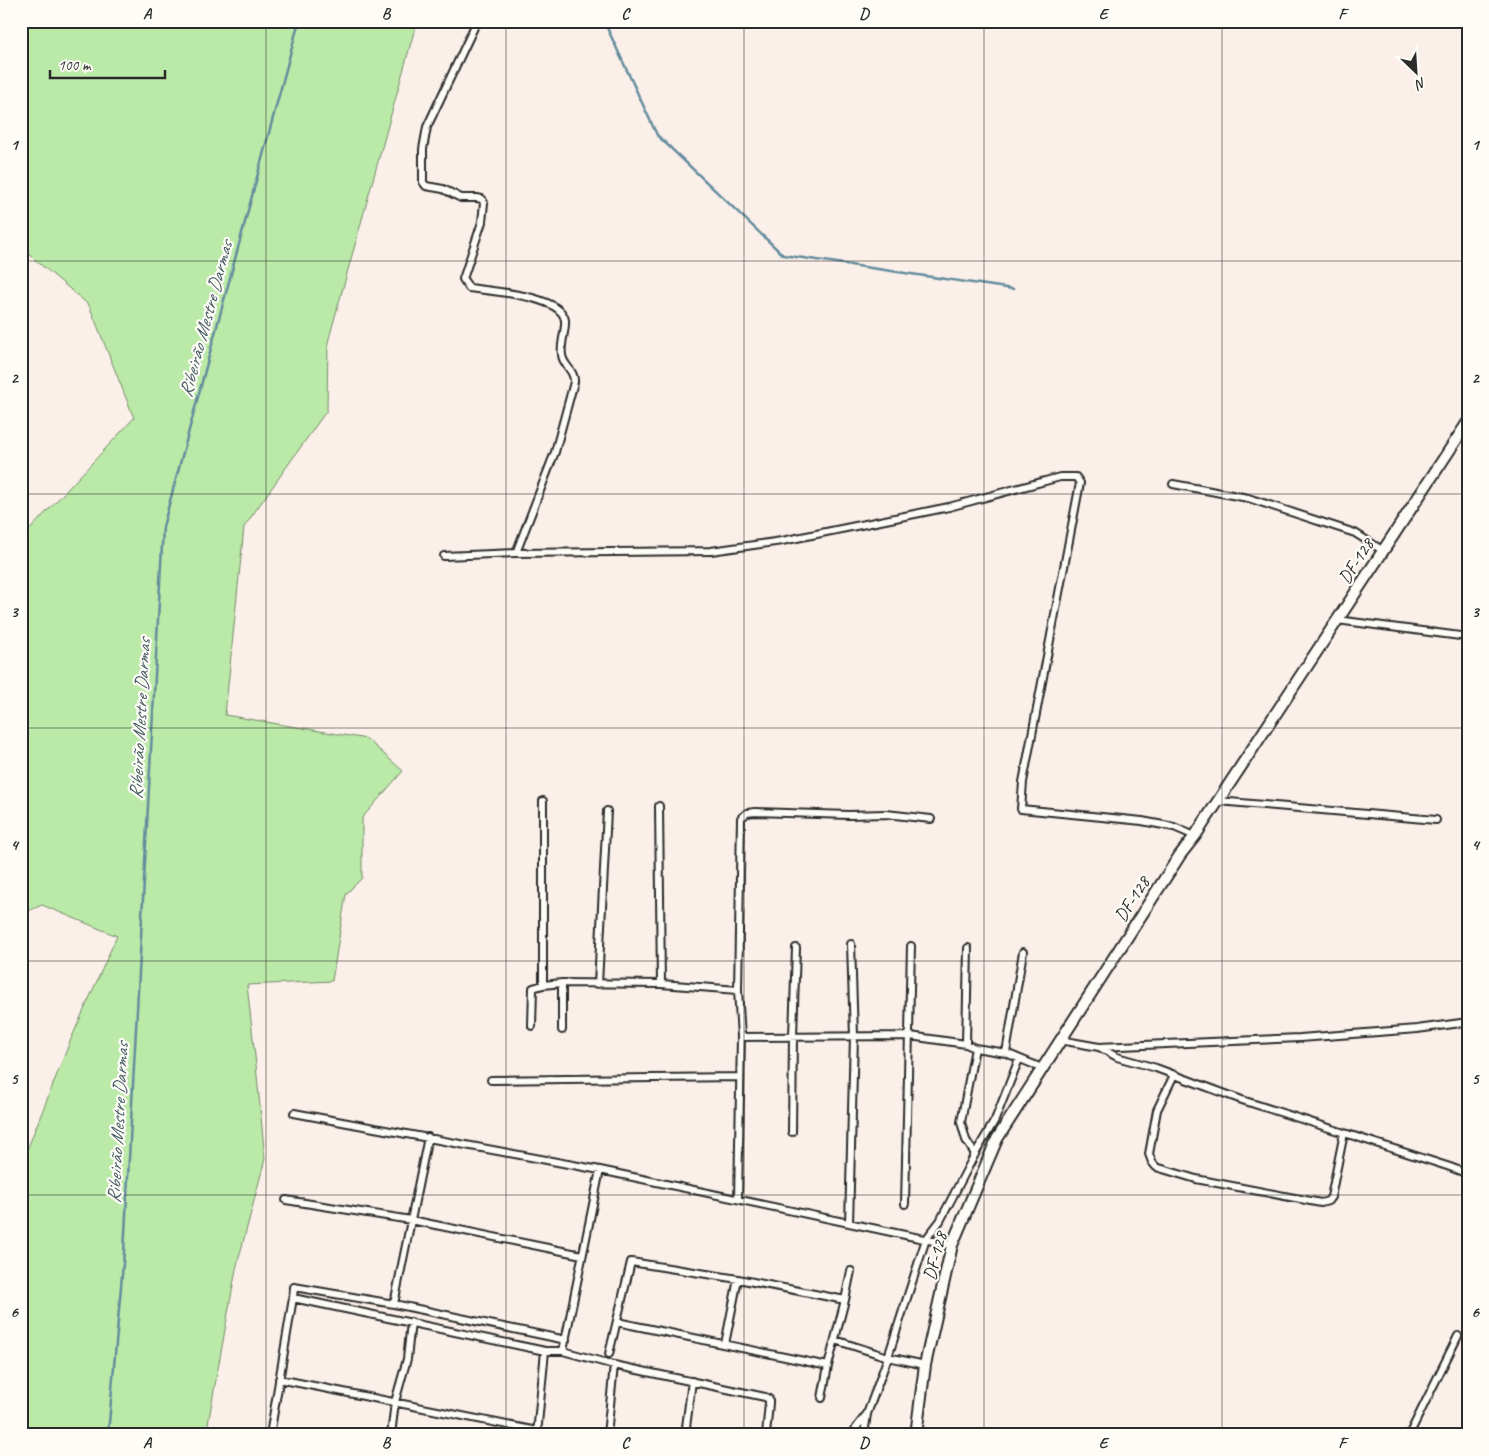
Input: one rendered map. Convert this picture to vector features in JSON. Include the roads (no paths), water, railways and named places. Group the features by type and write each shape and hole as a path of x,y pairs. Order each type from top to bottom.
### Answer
{"main road":[{"name":"DF-128","path":"916,1435 925,1365 952,1245 997,1139 1180,855 1195,836 1468,422"}],"street":[{"path":"477,21 427,127 423,149 423,182 426,186 443,188 458,197 482,199 484,203 482,222 463,279 465,285 468,288 536,298 561,312 565,319 561,352 562,359 574,376 555,452 516,553"},
{"path":"444,556 516,553 711,552 782,541 949,507 1060,477 1076,477 1080,483 1023,782 1021,809 1142,821 1174,827 1195,836"},
{"path":"1173,484 1248,498 1355,532 1382,550"},
{"path":"1337,620 1468,637"},
{"path":"542,801 543,985"},
{"path":"1218,801 1436,820"},
{"path":"659,806 661,984"},
{"path":"598,984 606,811"},
{"path":"738,1199 741,1036 738,990 741,818 747,813 755,812 849,815 886,814 931,819"},
{"path":"849,1223 854,1036 851,944"},
{"path":"904,1204 912,946"},
{"path":"792,1132 796,948"},
{"path":"966,1044 968,948"},
{"path":"1006,1053 1024,952"},
{"path":"562,983 562,1030"},
{"path":"532,1026 533,988 535,986 562,983 661,984 738,990"},
{"path":"1060,1040 1099,1047 1300,1038 1417,1029 1468,1022"},
{"path":"741,1036 910,1036 966,1044 975,1048 1006,1053 1042,1068"},
{"path":"1099,1047 1117,1057 1468,1174"},
{"path":"975,1048 961,1122 966,1140 975,1154"},
{"path":"864,1435 867,1414 888,1357 926,1239 940,1221 995,1120 1019,1059"},
{"path":"1174,1075 1157,1110 1149,1154 1156,1167 1196,1179 1322,1203 1328,1201 1331,1197 1344,1133"},
{"path":"491,1080 740,1077"},
{"path":"294,1113 600,1170 952,1245"},
{"path":"394,1304 428,1137"},
{"path":"563,1351 600,1170"},
{"path":"286,1200 411,1220 582,1255"},
{"path":"608,1354 631,1262 738,1279 845,1300"},
{"path":"822,1398 851,1272"},
{"path":"724,1344 738,1279"},
{"path":"270,1435 294,1287 394,1304 566,1340"},
{"path":"293,1298 545,1351 563,1351 614,1365 765,1397 769,1403 766,1435"},
{"path":"392,1435 395,1402 407,1360 411,1322"},
{"path":"617,1322 828,1366"},
{"path":"1409,1435 1458,1336"},
{"path":"835,1340 888,1357 925,1365"},
{"path":"279,1379 537,1433 545,1351"},
{"path":"607,1435 614,1365"},
{"path":"685,1435 692,1381"},
{"path":"853,1435 867,1414"},
{"path":"1356,1435 1380,1433 1389,1435"}],"waterway":[{"name":"Ribeirão Mestre Darmas","path":"108,1435 124,1252 163,527 299,21"},
{"path":"604,21 657,135 783,255 1013,289"}]}
